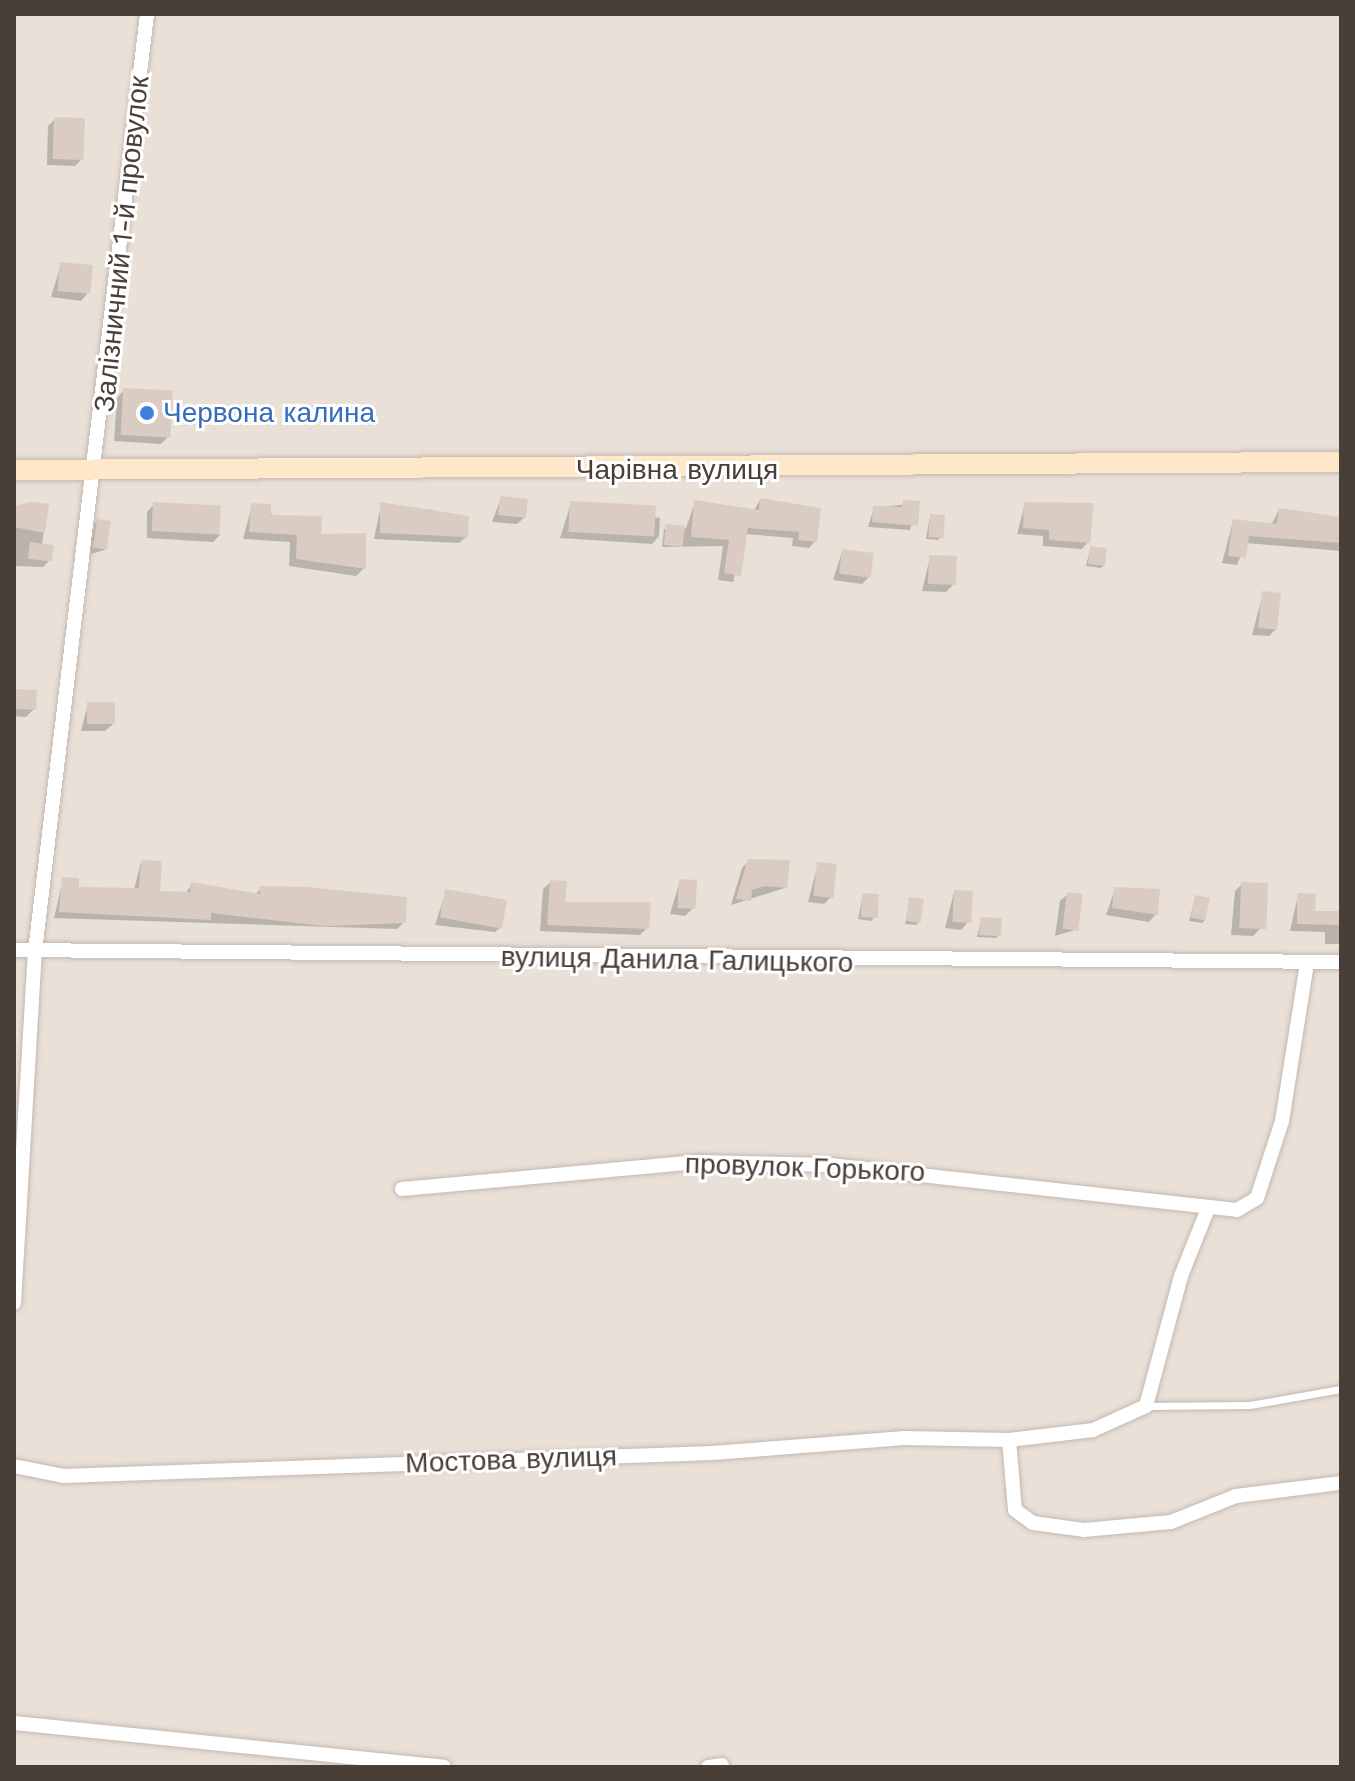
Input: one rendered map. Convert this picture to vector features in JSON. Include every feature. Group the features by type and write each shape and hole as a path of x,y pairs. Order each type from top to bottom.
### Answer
{"street":[{"name":"Залізничний 1-й провулок","path":"14,1303 35,951 97,473 147,14"},
{"name":"Чарівна вулиця","path":"14,470 97,473 1341,462"},
{"name":"вулиця Данила Галицького","path":"14,950 1341,962"},
{"name":"провулок Горького","path":"402,1189 469,1177 698,1162 830,1165 967,1175 1207,1211 1237,1210 1257,1198 1265,1178 1307,963"},
{"path":"1146,1406 1181,1276 1207,1211"},
{"name":"Мостова вулиця","path":"14,1466 63,1476 713,1453 904,1438 1009,1440 1093,1430 1146,1406"},
{"path":"1009,1440 1015,1510 1033,1523 1084,1530 1171,1522 1236,1496 1341,1483"},
{"path":"14,1723 444,1767"}],"lane":[{"name":"Мостова вулиця","path":"1146,1406 1250,1405 1341,1389"}],"shaded area":[{"path":"14,14 1341,14 1341,1767 14,1767"}],"building":[{"path":"54,117 85,118 84,160 53,159"},
{"path":"60,262 93,265 90,294 57,291"},
{"name":"Червона калина","path":"123,388 173,391 170,438 121,435"},
{"path":"500,496 528,499 526,518 498,515"},
{"path":"760,498 821,508 817,542 798,540 799,532 748,528 741,576 724,573 729,540 691,537 694,500 759,510"},
{"path":"903,500 920,501 918,526 872,522 873,506 902,507"},
{"path":"570,501 656,506 654,536 568,532"},
{"path":"31,502 49,504 45,533 14,527 14,506"},
{"path":"153,502 221,506 219,535 151,531"},
{"path":"380,502 469,516 468,537 380,533"},
{"path":"1024,502 1094,503 1090,543 1049,540 1049,530 1023,528"},
{"path":"251,503 271,504 271,515 322,516 321,534 366,533 366,569 296,559 297,535 249,532"},
{"path":"1279,508 1341,517 1341,543 1249,536 1246,558 1228,556 1233,519 1277,524"},
{"path":"930,514 945,515 943,538 928,537"},
{"path":"97,519 111,521 107,550 93,548"},
{"path":"666,524 685,526 683,547 664,545"},
{"path":"30,542 54,545 52,562 28,559"},
{"path":"1090,546 1107,548 1105,566 1088,564"},
{"path":"842,549 874,553 871,578 839,574"},
{"path":"929,555 957,556 956,585 928,584"},
{"path":"1262,591 1281,593 1277,630 1258,628"},
{"path":"14,689 37,690 36,710 14,709"},
{"path":"87,702 115,702 115,724 87,724"},
{"path":"748,859 790,860 787,888 765,886 752,890 751,901 736,899"},
{"path":"141,860 162,861 160,891 190,892 191,882 260,894 260,886 307,887 407,897 406,923 324,926 211,913 211,920 59,912 62,877 79,878 79,887 139,888"},
{"path":"817,862 837,864 833,898 813,896"},
{"path":"679,879 697,880 695,909 677,908"},
{"path":"550,880 567,881 565,902 651,902 649,929 547,925"},
{"path":"1241,882 1268,883 1266,929 1239,928"},
{"path":"1114,887 1160,889 1158,915 1112,908"},
{"path":"445,889 507,900 502,928 440,918"},
{"path":"954,890 973,891 971,923 952,922"},
{"path":"1067,892 1083,894 1078,931 1062,929"},
{"path":"862,893 879,894 878,918 861,917"},
{"path":"1297,893 1316,894 1315,911 1341,911 1341,925 1297,924"},
{"path":"1195,895 1210,898 1205,920 1191,918"},
{"path":"909,897 924,899 921,923 906,921"},
{"path":"980,917 1002,918 1001,936 979,935"}],"place":[{"name":"Червона калина","path":"147,413"}]}
